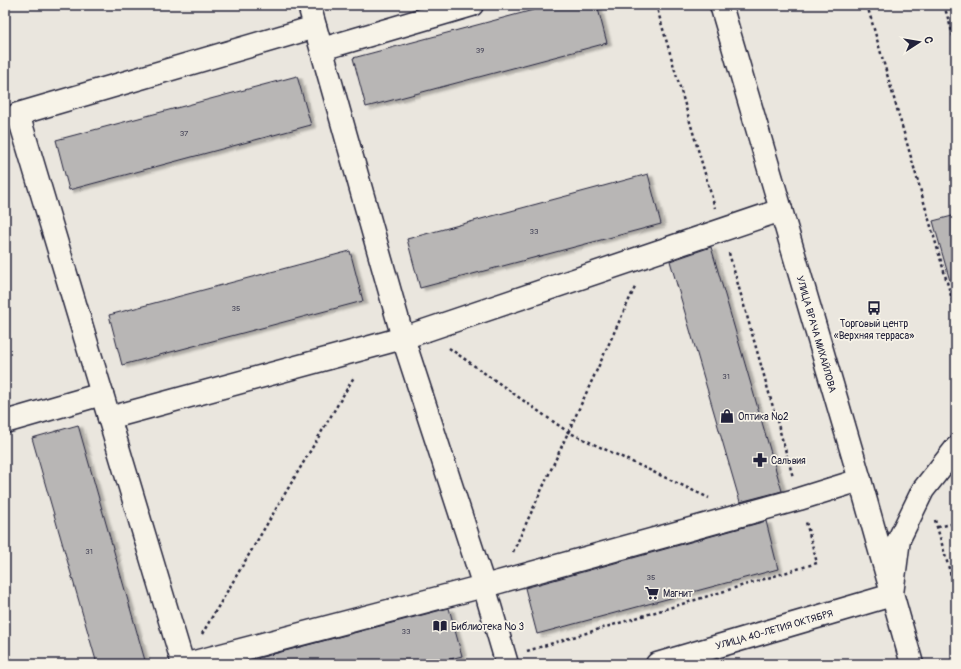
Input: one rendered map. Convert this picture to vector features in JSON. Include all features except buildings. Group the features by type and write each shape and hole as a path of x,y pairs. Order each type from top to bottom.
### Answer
{"main road":[{"path":"309,5 403,338 492,584 506,661"},
{"path":"322,49 472,5"},
{"name":"УЛИЦА ВРАЧА МИХАЙЛОВА","path":"721,5 860,480 912,664"},
{"path":"183,664 18,114 316,27"},
{"path":"109,418 403,338 650,253 781,210"},
{"path":"5,422 102,394"},
{"path":"892,595 899,539 923,490 956,448"},
{"path":"187,664 492,584 799,500 860,480"},
{"name":"УЛИЦА 40-ЛЕТИЯ ОКТЯБРЯ","path":"657,664 892,595"}],"path":[{"path":"506,661 817,563 722,229 656,5"},
{"path":"867,5 956,313"},
{"path":"944,5 956,45"},
{"path":"492,584 568,432 650,253"},
{"path":"425,330 568,432 744,515"},
{"path":"200,637 373,346"},
{"path":"923,490 938,527 956,593"},
{"path":"938,527 956,523"},
{"path":"5,657 22,664"}],"place":[{"name":"Торговый центр «Верхняя терраса»","path":"874,308"},
{"name":"Оптика №2","path":"727,416"},
{"name":"Сальвия","path":"760,460"},
{"name":"Магнит","path":"652,593"},
{"name":"Библиотека № 3","path":"440,626"}]}
